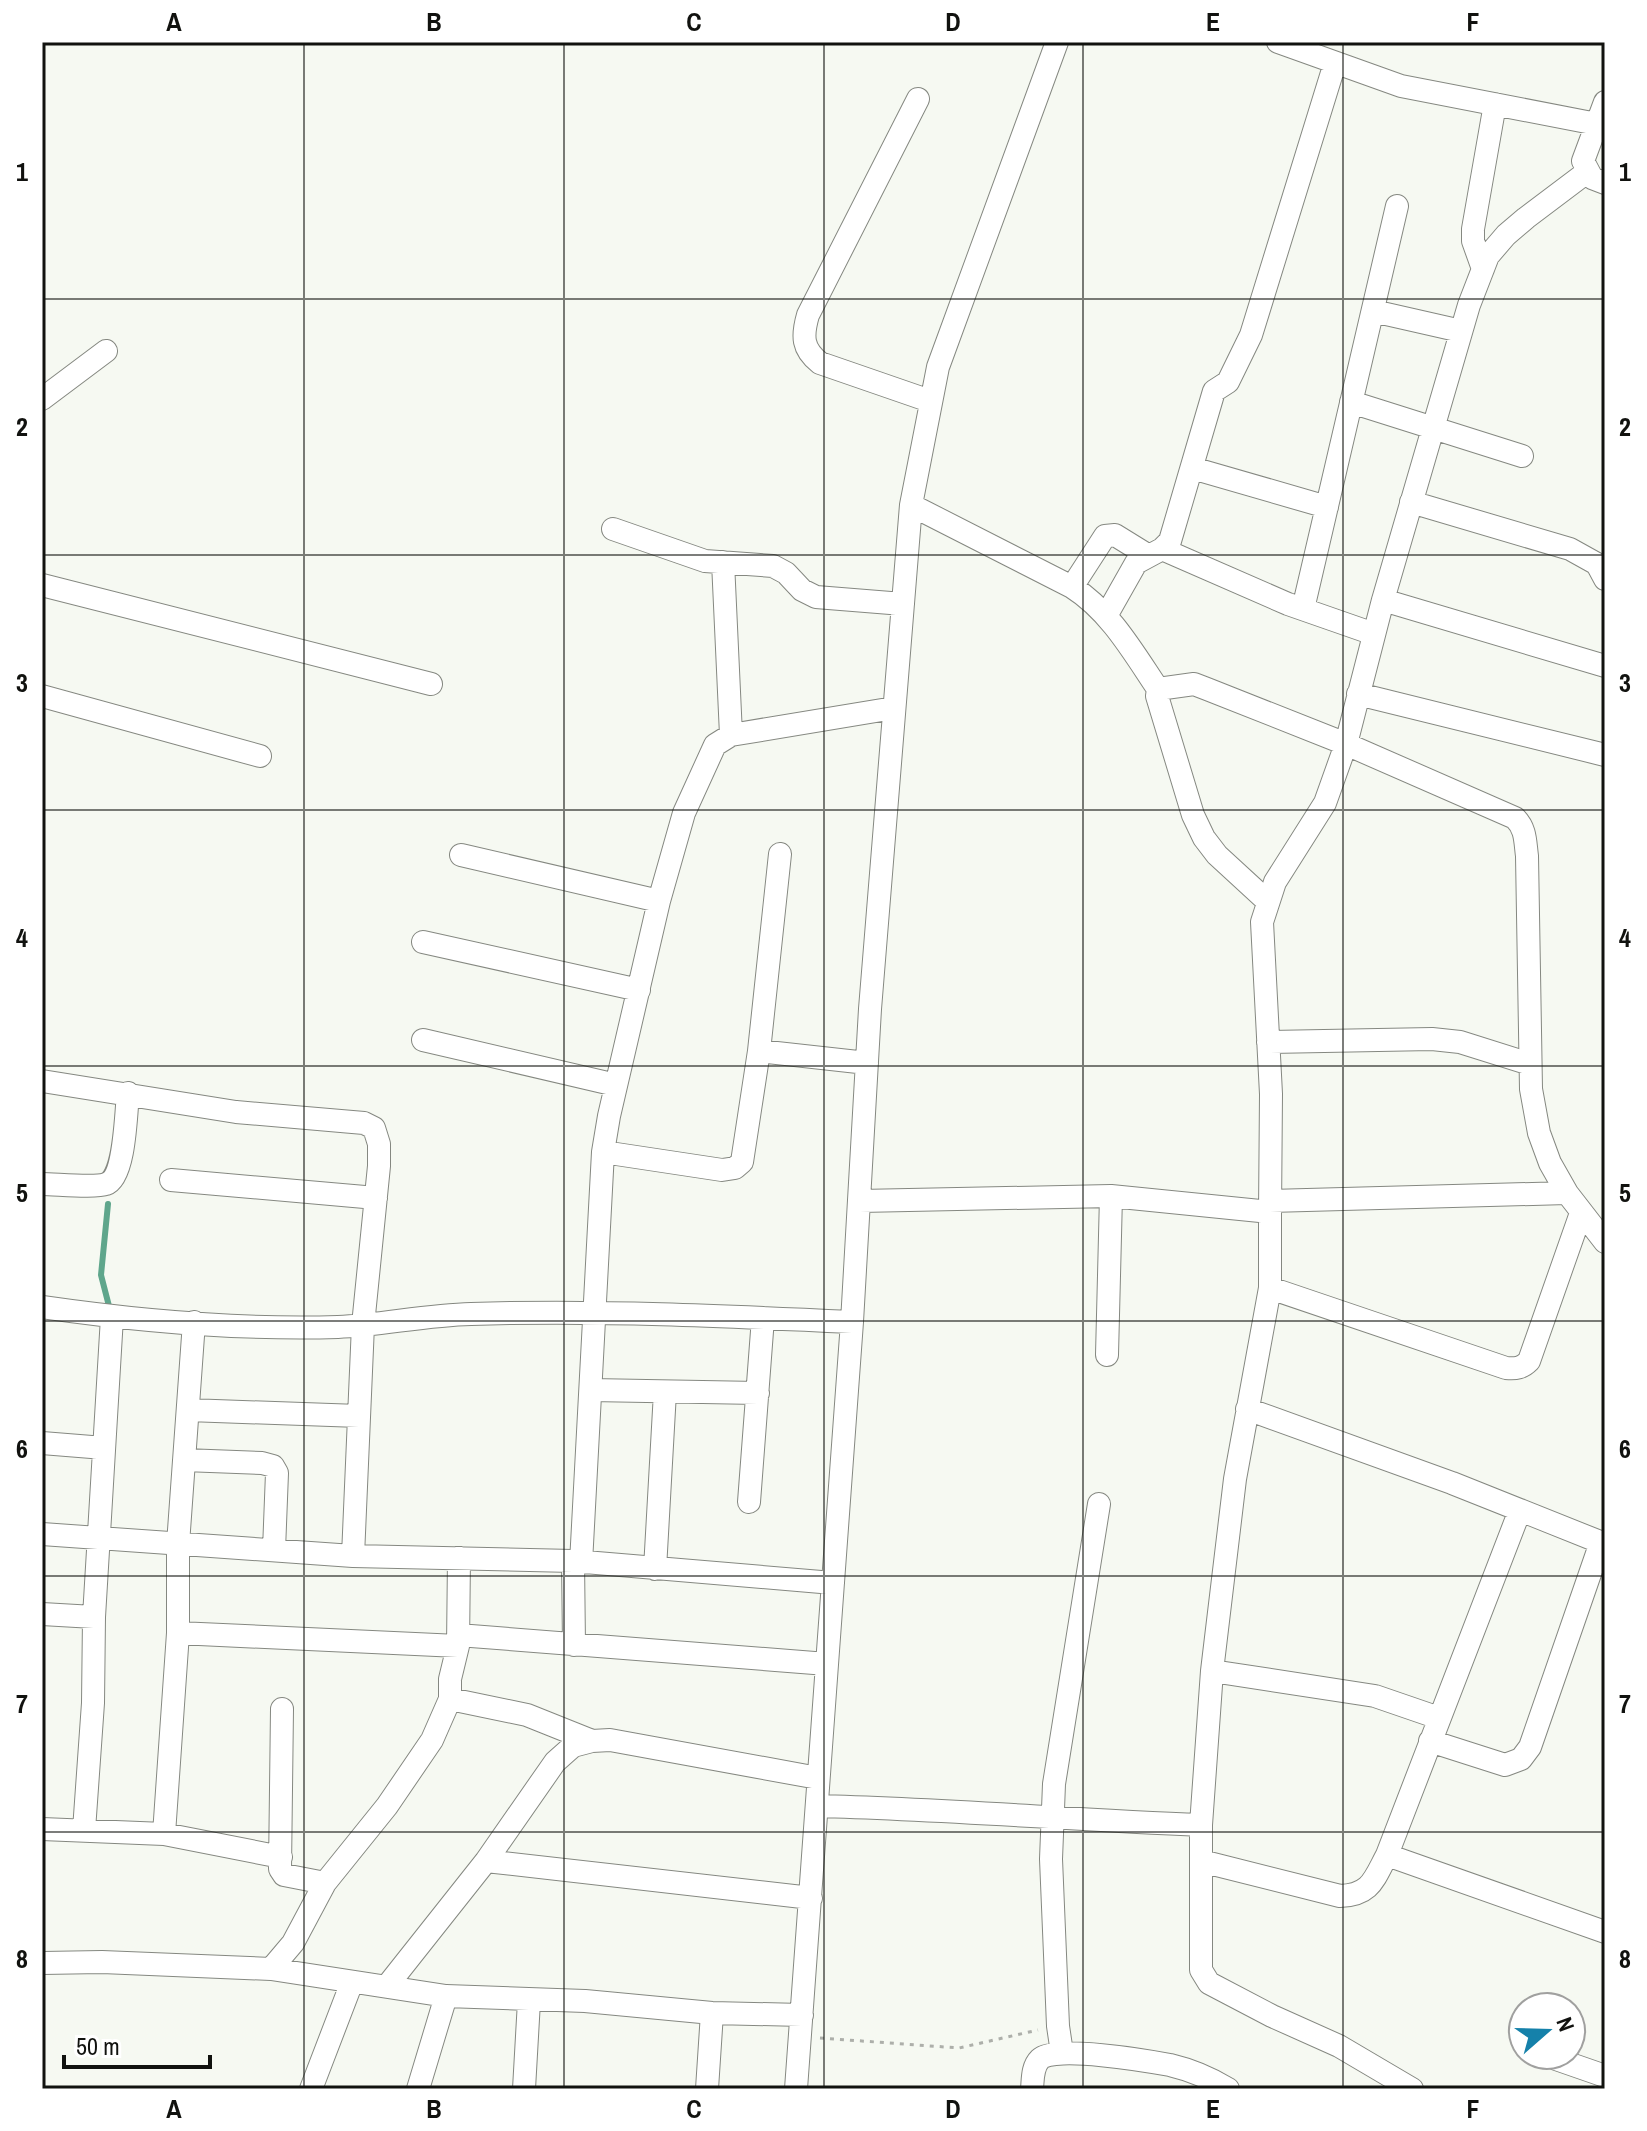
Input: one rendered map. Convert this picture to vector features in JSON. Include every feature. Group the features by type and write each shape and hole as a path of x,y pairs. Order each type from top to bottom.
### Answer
{"street":[{"path":"796,2089 852,1322 867,1063 911,505 938,367 1057,42"},
{"path":"1292,45 1401,86 1597,124"},
{"path":"1106,616 1136,563 1170,541 1214,391 1228,382 1251,335 1335,63"},
{"path":"918,99 808,315 805,344 808,354 820,363 930,401"},
{"path":"1412,2089 1339,2046 1209,1983 1201,1970 1201,1825 1212,1671 1235,1479 1270,1288 1268,1042 1262,922 1275,882 1325,803 1346,744 1411,502 1461,331 1488,256 1506,235 1596,178 1583,161 1605,102"},
{"path":"1483,269 1473,241 1473,229 1495,104"},
{"path":"1303,609 1397,206"},
{"path":"1373,311 1461,331"},
{"path":"42,399 106,351"},
{"path":"1351,402 1522,456"},
{"path":"1192,468 1327,507"},
{"path":"1411,502 1570,549 1597,564 1605,579"},
{"path":"911,505 1091,599 1158,689 1157,696 1193,815 1204,838 1217,855 1267,901"},
{"path":"613,529 692,557 773,566 786,573 802,590 816,597 903,604"},
{"path":"1072,587 1105,536 1115,535 1374,634"},
{"path":"723,562 731,735"},
{"path":"42,585 431,684"},
{"path":"1383,600 1605,666"},
{"path":"1158,689 1194,684 1346,744 1515,818 1521,824 1527,856 1531,1089 1539,1133 1550,1163 1567,1193 1592,1221 1605,1242"},
{"path":"1358,694 1605,755"},
{"path":"42,696 260,756"},
{"path":"574,1645 577,1562 596,1312 603,1152 659,901 684,813 715,745 731,735 894,708"},
{"path":"603,1152 722,1170 735,1168 742,1162 759,1051 780,854"},
{"path":"461,855 659,901"},
{"path":"423,942 639,990"},
{"path":"1268,1042 1432,1039 1460,1042 1530,1064"},
{"path":"423,1040 616,1085"},
{"path":"759,1051 867,1063"},
{"path":"42,1081 236,1112 364,1123 374,1128 378,1135 376,1198 363,1325 353,1556"},
{"path":"42,1184 106,1184 115,1177 120,1165 128,1093"},
{"path":"171,1180 376,1198"},
{"path":"860,1201 1111,1196 1270,1206 1567,1193"},
{"path":"1107,1355 1111,1196"},
{"path":"1270,1288 1515,1369 1529,1361 1592,1221"},
{"path":"42,1307 112,1317 257,1326 363,1325 466,1314 596,1312 852,1322"},
{"path":"84,1830 112,1317"},
{"path":"749,1502 763,1318"},
{"path":"164,1834 178,1633 178,1544 194,1322"},
{"path":"591,1390 758,1393"},
{"path":"655,1569 665,1392"},
{"path":"1247,1409 1603,1543 1530,1747 1521,1759 1505,1765 1430,1741"},
{"path":"188,1410 359,1416"},
{"path":"42,1443 104,1448"},
{"path":"184,1460 273,1466 277,1473 274,1550"},
{"path":"1062,2053 1058,2026 1051,1859 1053,1819 1058,1747 1099,1504"},
{"path":"1201,1861 1340,1896 1355,1896 1369,1888 1387,1855 1520,1510"},
{"path":"42,1534 353,1556 577,1562 833,1583"},
{"path":"271,1969 293,1943 325,1883 387,1806 432,1740 450,1699 450,1679 458,1640 459,1558"},
{"path":"42,1614 94,1617"},
{"path":"178,1633 574,1645 827,1664"},
{"path":"1212,1671 1375,1696 1439,1718"},
{"path":"450,1699 527,1715 592,1741"},
{"path":"282,1709 280,1869 284,1875 325,1883"},
{"path":"387,1986 486,1861 555,1762 573,1746 610,1740 818,1778"},
{"path":"817,1806 920,1808 1053,1819 1201,1825"},
{"path":"42,1829 164,1834 281,1857"},
{"path":"1387,1855 1605,1932"},
{"path":"486,1861 811,1898"},
{"path":"42,1963 102,1962 271,1969 446,1996 585,2001 801,2022"},
{"path":"311,2089 352,1982"},
{"path":"418,2089 446,1996"},
{"path":"524,2089 529,2001"},
{"path":"707,2089 712,2013"},
{"path":"1032,2089 1034,2068 1040,2059 1049,2054 1076,2052 1171,2065 1209,2077 1228,2089"}],"path":[{"path":"801,2022 816,2038 959,2048 1058,2026"}],"waterway":[{"path":"108,1204 101,1275 110,1310"}]}
